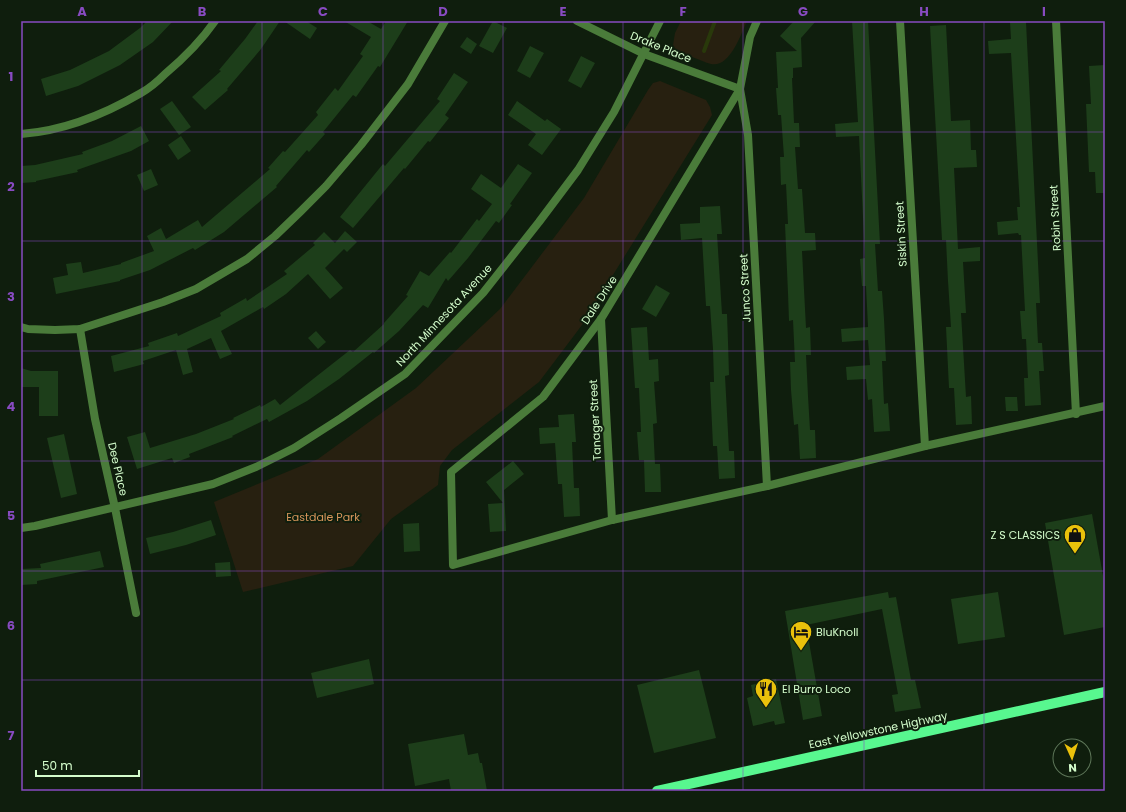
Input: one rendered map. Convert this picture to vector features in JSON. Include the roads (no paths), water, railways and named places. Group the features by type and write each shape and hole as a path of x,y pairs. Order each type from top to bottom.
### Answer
{"main road":[{"name":"East Yellowstone Highway","path":"657,791 1105,692"}],"street":[{"path":"21,134 66,125 97,115 142,93 182,59 204,37 215,21"},
{"path":"21,327 28,329 55,330 80,329 163,302 196,289 247,259 275,236 326,186 361,145 408,84 445,21"},
{"name":"Drake Place","path":"577,21 644,54 740,89"},
{"name":"North Minnesota Avenue","path":"21,528 115,508 214,484 256,468 300,445 405,374 483,293 569,182 614,112 660,21"},
{"name":"Dale Drive","path":"612,520 453,564 451,472 543,397 601,319 740,89 750,36 757,21"},
{"name":"Siskin Street","path":"900,21 925,446"},
{"name":"Robin Street","path":"1056,21 1076,414"},
{"name":"Junco Street","path":"740,89 748,135 767,486"},
{"name":"Tanager Street","path":"601,319 612,520"},
{"name":"Dee Place","path":"80,329 95,419 136,613"},
{"path":"612,520 767,486 925,446 1076,414 1105,406"}],"waterway":[{"path":"704,51 715,21"}],"place":[{"name":"Z S CLASSICS","path":"1075,554"},
{"name":"BluKnoll","path":"801,652"},
{"name":"El Burro Loco","path":"766,708"}],"park label":[{"name":"Eastdale Park","path":"323,517"}]}
